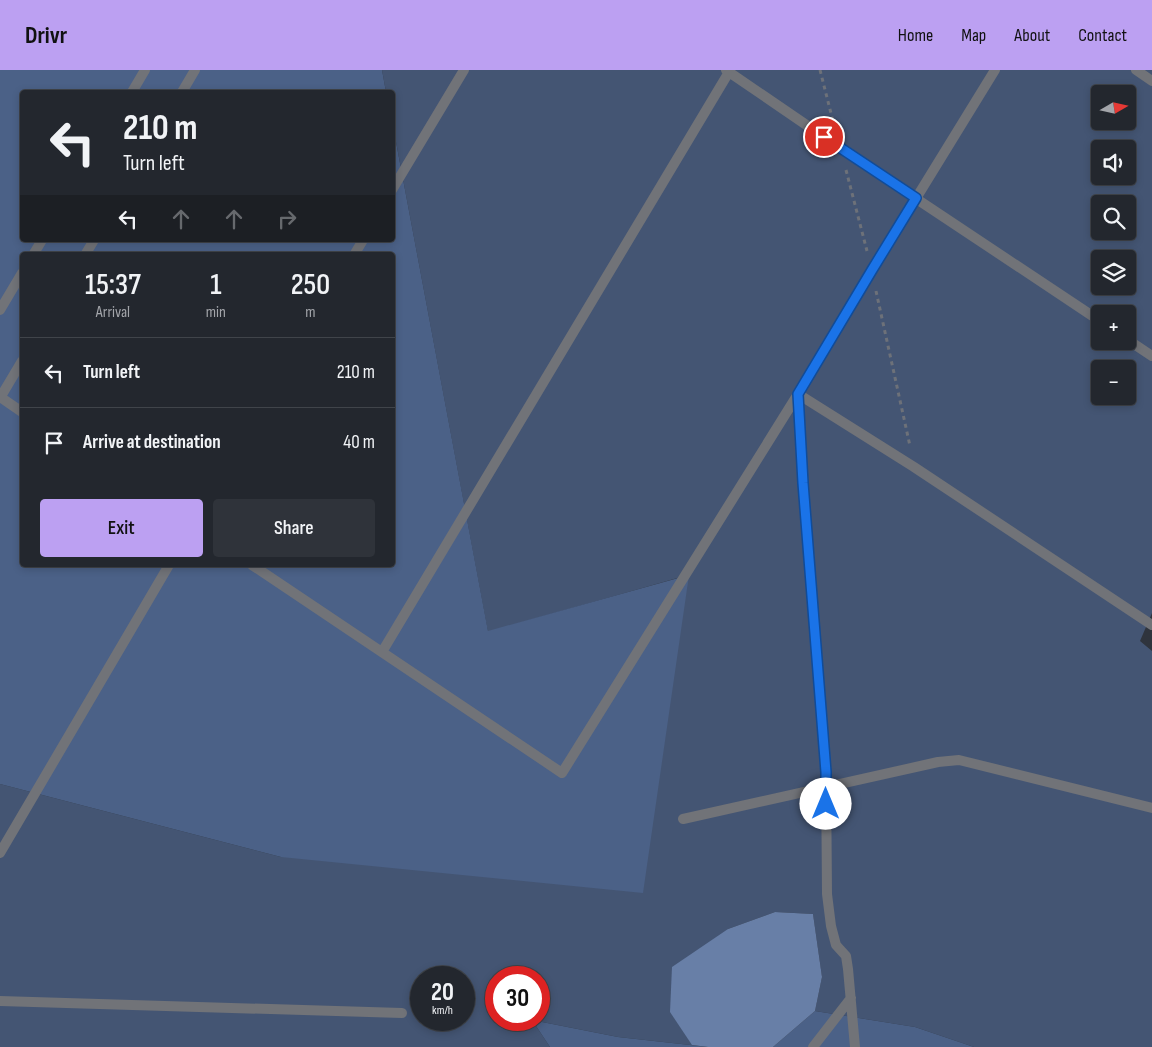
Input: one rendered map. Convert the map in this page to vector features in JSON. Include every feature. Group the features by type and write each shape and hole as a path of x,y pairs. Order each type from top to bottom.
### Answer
{"street":[{"path":"133,90 145,70"},
{"path":"183,90 195,70"},
{"path":"395,185 464,70"},
{"path":"255,567 562,773 798,394 995,70"},
{"path":"1136,70 1152,81"},
{"path":"382,652 728,71 1091,315"},
{"path":"0,310 20,276"},
{"path":"1136,345 1152,356"},
{"path":"20,364 0,397 20,411"},
{"path":"798,394 914,467 1152,625"},
{"path":"798,394 803,483 826,772 827,894 831,926 836,945 846,956 855,1047"},
{"path":"0,853 168,567"},
{"path":"683,819 938,762 959,760 1152,808"},
{"path":"813,1047 851,998"},
{"path":"0,1001 402,1013"}],"shaded area":[{"path":"0,70 382,70 386,90 20,90 20,242 395,242 395,137 488,631 689,575 643,893 281,857 0,784"},
{"path":"382,70 1152,70 1152,613 1140,641 1152,651 1152,1047 974,1047 915,1027 815,1011 822,977 813,914 775,912 728,929 692,1045 708,1047 618,1037 550,1024 550,966 485,966 485,1031 539,1031 550,1047 0,1047 0,784 281,857 688,575 488,632 395,137 395,90 386,90"},
{"path":"775,912 813,914 822,977 815,1011 773,1047 708,1047 692,1045 670,1012 672,967 728,929"},
{"path":"815,1011 915,1027 974,1047 773,1047"},
{"path":"550,1024 618,1037 708,1047 550,1047 539,1031 550,1031"}],"route":[{"path":"824,137 916,198 798,394 803,483 826,772 826,804"}]}
